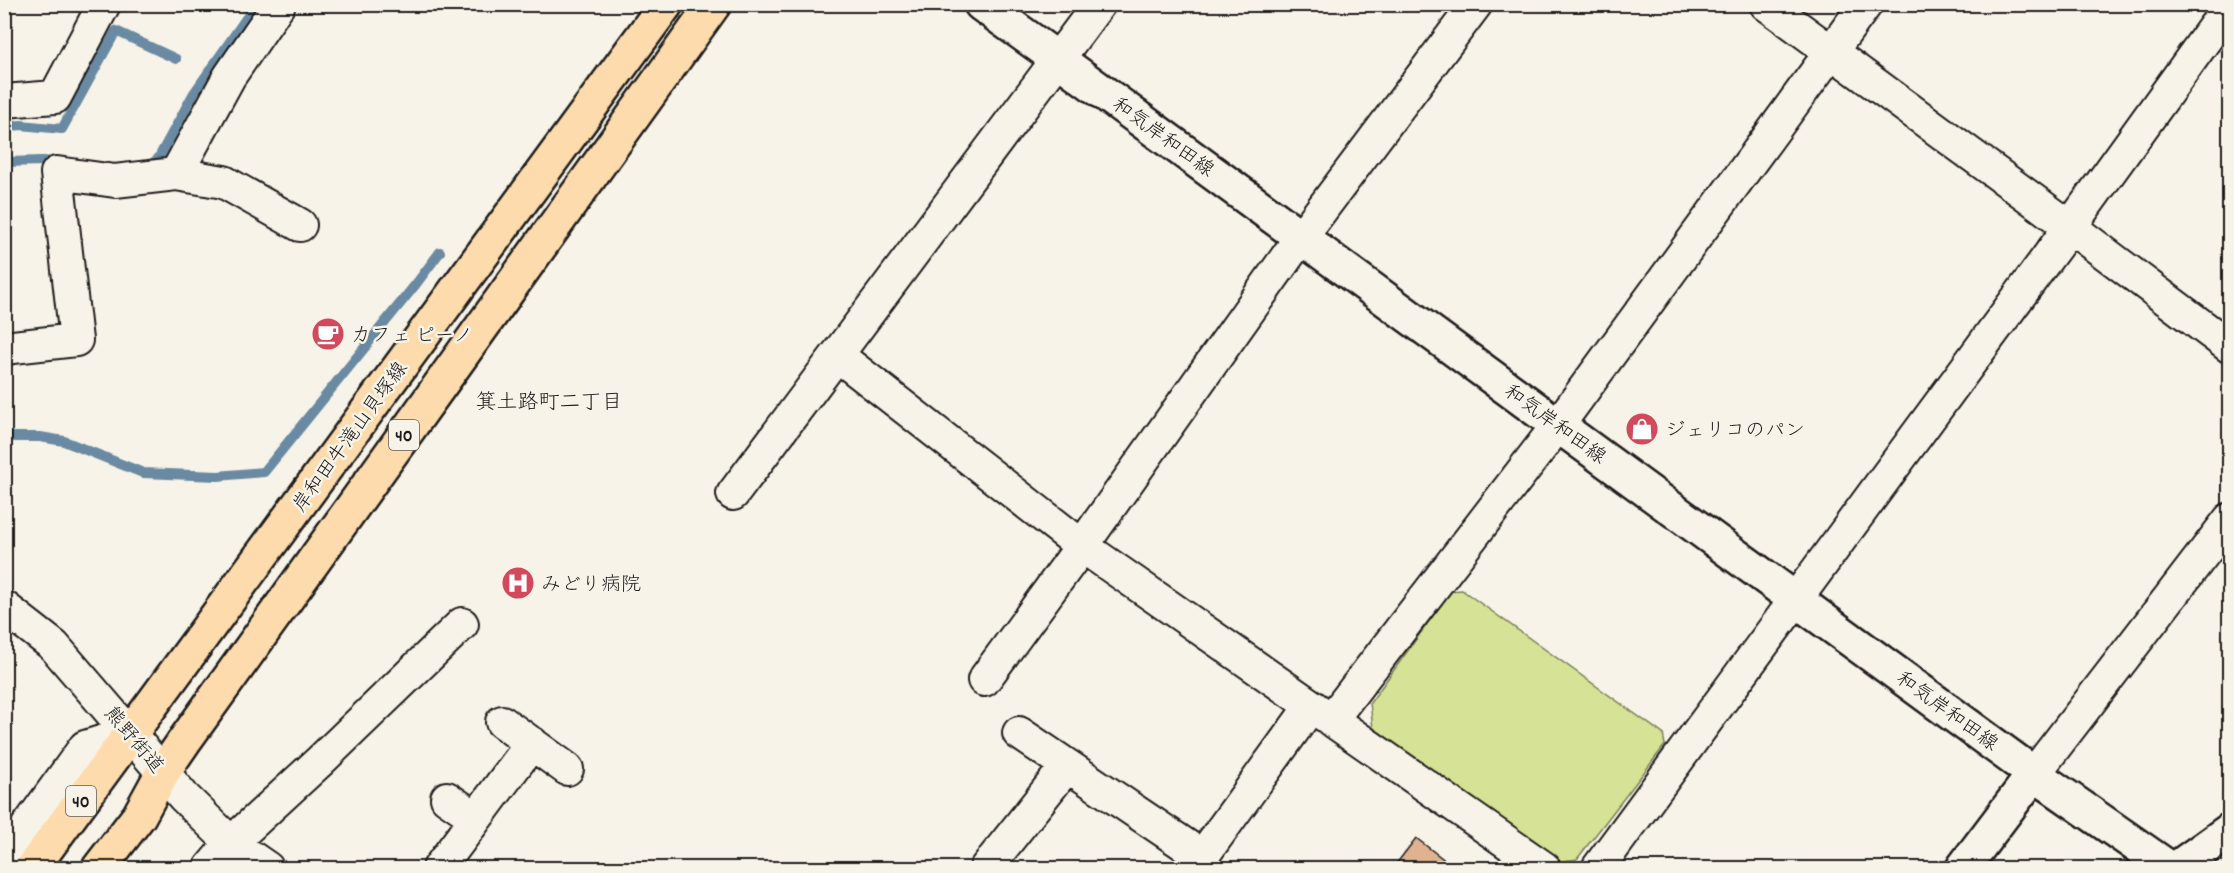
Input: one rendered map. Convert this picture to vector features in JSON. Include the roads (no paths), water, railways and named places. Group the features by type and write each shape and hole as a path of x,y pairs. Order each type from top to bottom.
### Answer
{"main road":[{"name":"岸和田牛滝山貝塚線","path":"32,868 666,4"},
{"name":"40","path":"99,868 139,816 163,772 714,4"},
{"name":"和気岸和田線","path":"981,4 2034,774 2169,868"},
{"path":"1963,868 2034,774"},
{"path":"2177,868 2229,830"}],"street":[{"path":"4,101 56,97 104,4"},
{"path":"176,174 229,77 279,4"},
{"path":"734,494 1099,4"},
{"path":"984,680 1301,237 1476,4"},
{"path":"1766,4 2229,347"},
{"path":"1019,733 1199,863 1558,424 1866,4"},
{"path":"1598,868 2070,227 2229,5"},
{"path":"4,348 76,340 57,173 115,181 176,174 224,182 300,225"},
{"path":"837,356 1082,546 1544,868"},
{"path":"2034,774 2229,519"},
{"name":"熊野街道","path":"4,607 54,646 184,797 231,843 267,868"},
{"path":"210,868 231,843 462,624"},
{"path":"502,722 567,769"},
{"path":"4,859 85,747 130,733"},
{"path":"439,868 532,743"},
{"path":"986,868 1067,766"},
{"path":"447,798 476,818"}],"waterway":[{"path":"144,169 158,159 194,93 256,4"},
{"path":"4,127 21,125 62,129 116,31 176,59"},
{"path":"4,162 44,161 61,164"},
{"path":"4,437 40,437 64,441 143,473 218,476 264,472 440,252"}],"place":[{"name":"カフェ ピーノ","path":"328,334"},
{"name":"ジェリコのパン","path":"1642,429"},
{"name":"みどり病院","path":"518,583"}],"district":[{"name":"箕土路町二丁目","path":"549,401"}]}
